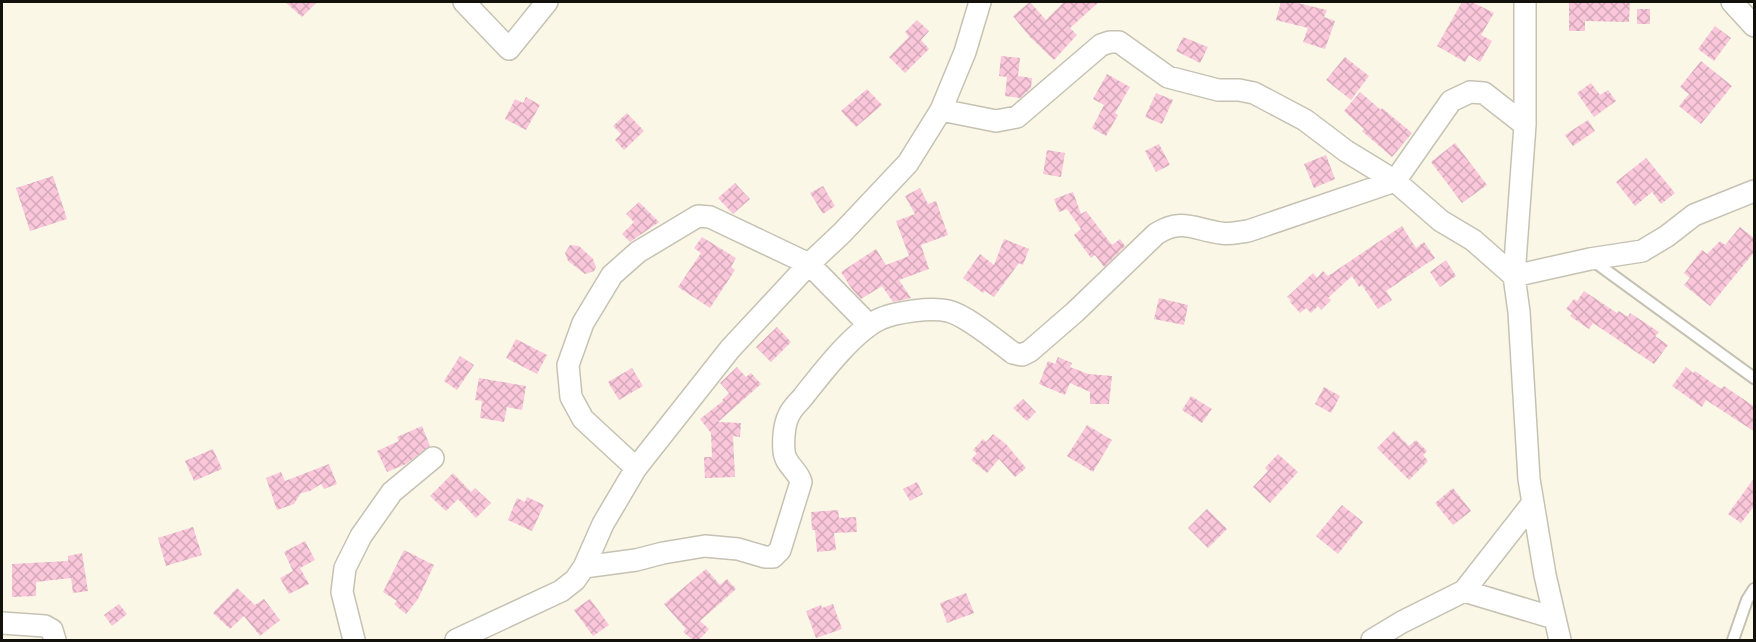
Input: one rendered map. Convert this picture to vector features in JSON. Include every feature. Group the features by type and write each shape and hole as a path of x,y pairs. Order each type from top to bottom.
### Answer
{"street":[{"path":"464,2 509,49 547,2"},
{"path":"456,640 561,591 575,580 584,567 603,524 636,468 730,350 809,264 842,233 908,163 941,110 965,52 979,2"},
{"path":"1525,2 1525,125 1514,276 1519,312 1528,479 1560,640"},
{"path":"1732,2 1755,26"},
{"path":"941,110 996,121 1017,117 1101,45 1119,42 1168,77 1218,90 1254,93 1305,120 1346,151 1395,181 1441,220 1473,240 1514,276"},
{"path":"584,567 636,560 705,546 738,549 773,557 780,550 801,482 800,476 789,465 784,452 789,415 828,365 869,326 883,318 917,310 947,310 959,315 1013,353 1022,355 1030,351 1066,320 1156,234 1168,226 1184,225 1223,234 1248,231 1395,181 1451,102 1470,92 1484,93 1525,125"},
{"path":"1514,276 1590,259 1641,251 1667,236 1694,215 1755,191"},
{"path":"636,468 583,419 571,397 568,364 583,323 612,274 638,252 698,216 710,217 809,264 869,326"},
{"path":"354,640 342,592 345,568 361,536 392,492 433,458"},
{"path":"1372,640 1464,591 1532,504"},
{"path":"1464,591 1554,618"},
{"path":"2,623 45,626 52,630 55,640"}],"lane":[{"path":"1590,259 1755,378"},
{"path":"1733,640 1747,600 1755,589"},
{"path":"1747,600 1755,610"}],"building":[{"path":"285,2 317,2 302,17"},
{"path":"1030,2 1046,20 1064,2 1099,2 1070,28 1077,35 1054,60 1030,37 1013,16"},
{"path":"1281,2 1293,2 1327,10 1324,17 1335,21 1325,49 1303,42 1308,28 1276,20"},
{"path":"1462,2 1472,2 1494,13 1481,35 1492,41 1480,62 1469,55 1465,62 1437,46"},
{"path":"1569,2 1630,2 1629,22 1585,21 1585,31 1569,31"},
{"path":"1637,9 1650,9 1650,24 1637,24"},
{"path":"917,20 929,31 921,40 929,49 905,73 889,57 909,37 905,32"},
{"path":"1715,26 1731,38 1714,61 1698,49"},
{"path":"1183,37 1208,47 1200,63 1176,51"},
{"path":"1001,56 1020,58 1018,76 1032,78 1031,88 1020,98 1005,96 1007,77 999,76"},
{"path":"1345,57 1369,76 1351,100 1326,80"},
{"path":"1701,61 1732,86 1701,124 1679,106 1689,94 1680,87"},
{"path":"1107,74 1130,87 1115,113 1118,115 1106,136 1092,128 1104,105 1093,99"},
{"path":"1591,83 1600,95 1608,90 1616,101 1594,117 1577,93"},
{"path":"867,89 882,105 856,127 841,111"},
{"path":"1360,92 1412,133 1392,157 1362,131 1364,129 1344,111"},
{"path":"1156,93 1173,100 1162,124 1145,117"},
{"path":"526,97 540,105 526,130 505,119 515,99 523,103"},
{"path":"627,113 644,131 624,150 615,140 621,134 613,126"},
{"path":"1588,120 1595,131 1573,146 1565,135"},
{"path":"1455,143 1487,185 1462,203 1431,162"},
{"path":"1159,144 1170,165 1156,172 1145,151"},
{"path":"1047,150 1065,153 1061,177 1043,174"},
{"path":"1326,155 1335,179 1314,188 1304,164"},
{"path":"1646,158 1675,193 1661,204 1652,192 1635,206 1616,182"},
{"path":"53,176 67,219 30,231 16,188"},
{"path":"735,183 750,199 733,214 718,198"},
{"path":"823,186 835,206 823,214 810,193"},
{"path":"920,188 928,204 936,201 948,235 921,245 929,269 899,280 911,298 893,302 882,286 861,299 841,272 876,249 886,265 909,256 896,221 915,214 905,196"},
{"path":"1073,192 1081,214 1086,211 1112,245 1120,239 1125,246 1104,267 1095,255 1091,258 1074,235 1081,229 1067,209 1059,212 1054,199"},
{"path":"639,202 659,222 630,242 622,234 634,222 626,214"},
{"path":"1402,226 1416,248 1424,242 1435,258 1386,291 1392,300 1378,309 1362,285 1359,287 1352,276 1328,298 1331,300 1321,310 1318,306 1311,313 1306,308 1300,313 1290,302 1291,300 1287,297 1313,273 1317,278 1323,271 1328,276"},
{"path":"1740,227 1755,239 1755,251 1710,306 1684,285 1690,278 1684,273 1702,250 1707,254 1720,241 1725,245"},
{"path":"702,237 736,258 731,267 735,270 710,308 678,287 701,253 694,248"},
{"path":"1004,239 1029,249 1023,265 1019,263 994,297 985,291 983,293 963,278 980,254 994,265"},
{"path":"570,245 579,246 593,259 596,267 594,271 585,274 568,261 565,253"},
{"path":"1446,260 1456,276 1440,287 1430,272"},
{"path":"1584,291 1617,313 1619,311 1628,317 1630,313 1659,332 1655,336 1668,345 1654,364 1593,323 1589,329 1570,316 1572,313 1566,309 1574,299 1577,301"},
{"path":"1159,298 1188,305 1184,325 1154,319"},
{"path":"777,327 791,342 771,362 756,347"},
{"path":"516,339 547,355 537,374 506,358"},
{"path":"460,356 474,365 457,390 444,381"},
{"path":"1058,357 1072,363 1070,367 1088,374 1112,376 1109,404 1090,404 1090,392 1070,383 1065,395 1039,384 1048,361 1055,364"},
{"path":"737,367 746,377 751,373 761,384 718,422 741,423 740,437 733,436 735,477 705,478 704,457 712,457 711,433 700,419 723,401 729,393 720,383"},
{"path":"1686,367 1721,389 1724,386 1755,407 1755,432 1706,400 1702,407 1672,386"},
{"path":"632,368 643,386 619,400 608,382"},
{"path":"479,378 526,386 522,410 507,407 504,422 480,418 482,401 475,400"},
{"path":"1324,387 1340,396 1331,413 1315,404"},
{"path":"1191,396 1212,409 1202,423 1182,410"},
{"path":"1023,399 1036,412 1027,421 1013,408"},
{"path":"1087,425 1112,440 1093,472 1067,456"},
{"path":"422,426 430,446 406,464 387,472 377,451 399,441 397,437"},
{"path":"1394,431 1409,446 1416,440 1427,451 1423,455 1428,461 1409,480 1377,448"},
{"path":"993,434 1006,444 1026,468 1015,477 999,459 987,473 971,460 977,453 973,450 983,439 986,442"},
{"path":"213,449 222,469 194,481 185,461"},
{"path":"1278,454 1298,472 1270,503 1253,487 1268,471 1265,468"},
{"path":"329,464 337,484 324,489 321,484 310,491 301,493 294,504 277,510 266,478 281,472 285,481"},
{"path":"453,473 471,492 475,488 491,503 476,518 458,499 446,511 430,496"},
{"path":"1755,477 1755,505 1741,523 1728,514"},
{"path":"917,482 923,494 910,501 903,489"},
{"path":"1453,488 1471,511 1453,525 1435,503"},
{"path":"527,497 544,505 532,531 508,520 517,498 525,502"},
{"path":"1342,505 1363,522 1338,554 1316,536"},
{"path":"1207,509 1227,529 1208,548 1188,528"},
{"path":"838,510 839,518 856,517 857,532 834,533 836,550 817,552 811,512"},
{"path":"193,527 202,555 166,566 158,538"},
{"path":"305,541 315,560 300,568 309,584 289,594 280,578 293,571 284,552"},
{"path":"404,550 434,565 418,599 406,614 394,604 397,601 383,592"},
{"path":"82,553 88,591 73,593 71,578 36,582 36,596 12,597 12,564 68,561 68,556"},
{"path":"706,569 720,585 727,579 736,589 700,621 709,629 699,640 693,640 683,632 686,629 664,604"},
{"path":"237,588 255,605 264,599 280,620 260,636 244,616 230,629 213,613"},
{"path":"966,593 974,613 947,623 940,603"},
{"path":"590,599 609,625 593,636 574,610"},
{"path":"119,604 127,614 112,626 104,615"},
{"path":"833,604 842,629 816,638 806,611 821,605 822,608"}]}
